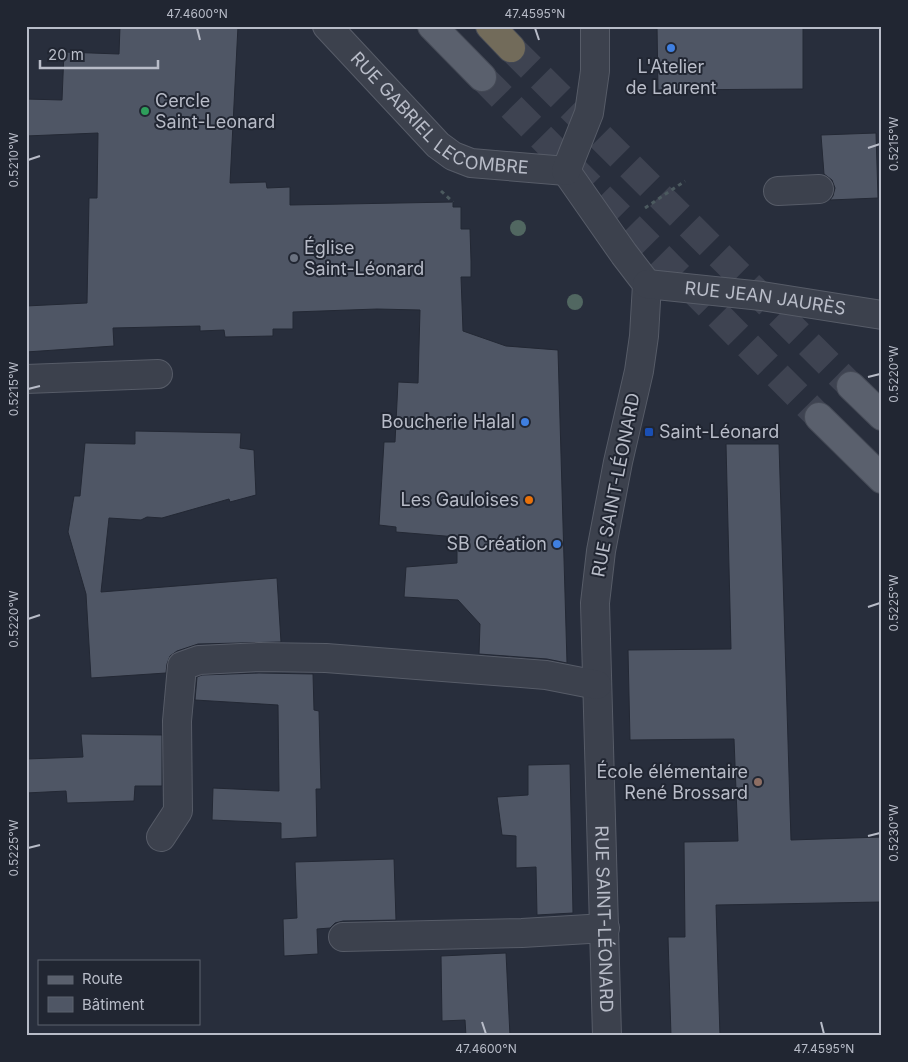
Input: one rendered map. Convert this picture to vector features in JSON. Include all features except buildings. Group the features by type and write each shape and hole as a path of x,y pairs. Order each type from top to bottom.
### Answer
{"highway":[{"path":"490,26 511,48"}],"main road":[{"path":"432,26 482,77"},
{"path":"851,386 882,416"},
{"path":"820,417 882,479"}],"street":[{"name":"RUE GABRIEL LECOMBRE","path":"327,26 438,145 453,156 471,163 566,171"},
{"path":"595,26 595,71 589,113 566,171 647,284"},
{"path":"778,191 818,189"},
{"name":"RUE JEAN JAURÈS","path":"647,284 762,296 882,315"},
{"name":"RUE SAINT-LÉONARD","path":"606,1036 605,928 595,603 597,576 618,462 639,372 644,336 647,284"},
{"path":"26,379 158,374"},
{"path":"161,837 178,811 177,721 182,666 199,660 259,657 326,658 546,675 597,685"},
{"path":"342,937 522,933 605,928"}],"path":[{"path":"644,208 685,181"}],"tunnel":[{"path":"511,48 851,386"},
{"path":"482,77 819,417"}],"place":[{"name":"L'Atelier de Laurent","path":"671,48"},
{"name":"Cercle Saint-Leonard","path":"145,111"},
{"name":"Église Saint-Léonard","path":"294,258"},
{"name":"Boucherie Halal","path":"525,422"},
{"name":"Saint-Léonard","path":"649,432"},
{"name":"Les Gauloises","path":"529,500"},
{"name":"SB Création","path":"557,544"},
{"name":"École élémentaire René Brossard","path":"758,782"}]}
